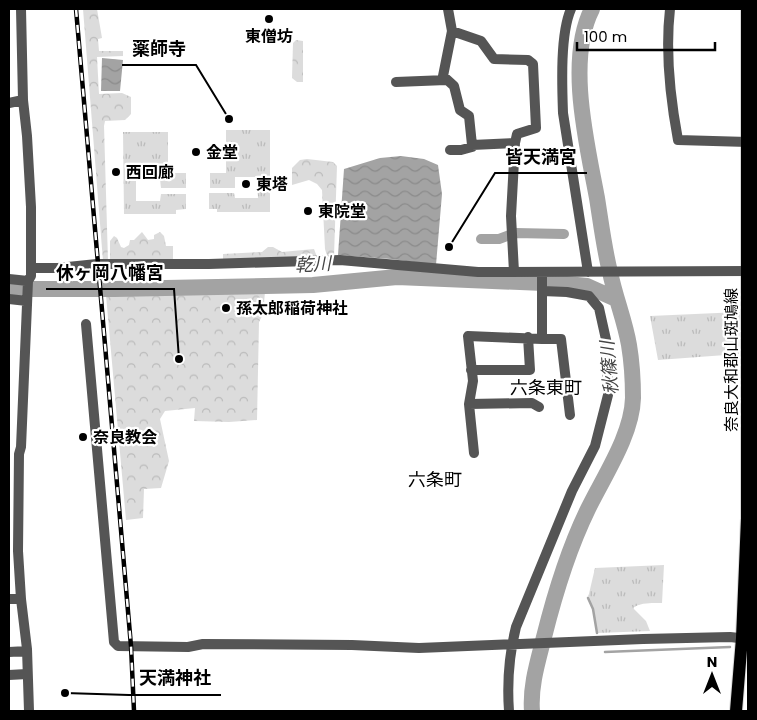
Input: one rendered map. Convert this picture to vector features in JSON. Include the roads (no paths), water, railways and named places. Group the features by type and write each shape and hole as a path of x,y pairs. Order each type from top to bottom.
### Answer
{"main road":[{"name":"奈良大和郡山斑鳩線","path":"736,711 745,639 747,518 747,9"}],"street":[{"path":"21,9 22,100 27,136 31,207 31,276 28,281 20,447 14,454 18,551 29,711"},
{"path":"448,9 452,31 443,76 454,86 460,110 469,116 472,145"},
{"path":"571,9 565,26 562,91 563,113 588,272"},
{"path":"670,9 668,67 670,102 678,140 748,142"},
{"path":"452,31 482,41 494,59 528,60 533,64 536,128 517,134 515,144 511,216 514,272"},
{"path":"396,82 446,80"},
{"path":"9,104 22,100"},
{"path":"450,150 468,148 472,147 472,145 515,144"},
{"path":"31,268 58,268 97,264 209,264 340,260 478,272 748,270"},
{"path":"542,272 542,339"},
{"path":"9,279 28,281"},
{"path":"509,711 508,690 513,645 522,609 572,491 595,446 608,395 607,344 599,308 590,296 567,292 542,291"},
{"path":"9,298 27,301"},
{"path":"86,324 114,642 118,646 188,647 203,644 342,645 418,648 721,637 745,639"},
{"path":"474,453 469,404 473,381 468,336 561,339 570,415"},
{"path":"471,370 530,370 528,337"},
{"path":"469,404 532,403 539,407"},
{"path":"9,599 21,599"},
{"path":"9,652 26,651"},
{"path":"9,675 27,674"}],"water":[{"path":"102,58 123,60 120,91 101,91"},
{"path":"401,156 424,159 438,165 442,194 436,265 338,255 344,169 380,158"}],"waterway":[{"name":"秋篠川","path":"532,711 532,692 535,674 563,572 581,524 623,441 633,398 629,345 606,254 581,102 580,52 584,30 592,9"},
{"path":"481,239 499,239 515,233 564,234"},
{"name":"乾川","path":"9,289 313,285 397,277 587,286 616,299"},
{"path":"588,598 593,609 597,633"},
{"path":"605,652 730,647"}],"railway":[{"path":"76,9 131,646 134,711"}],"place":[{"name":"東僧坊","path":"269,19"},
{"name":"薬師寺","path":"229,119"},
{"name":"金堂","path":"196,152"},
{"name":"西回廊","path":"116,172"},
{"name":"東塔","path":"246,184"},
{"name":"東院堂","path":"308,211"},
{"name":"皆天満宮","path":"449,247"},
{"name":"孫太郎稲荷神社","path":"226,308"},
{"name":"休ヶ岡八幡宮","path":"179,359"},
{"name":"奈良教会","path":"83,437"},
{"name":"天満神社","path":"65,693"}],"district":[{"name":"六条東町","path":"546,387"},
{"name":"六条町","path":"435,479"}]}
